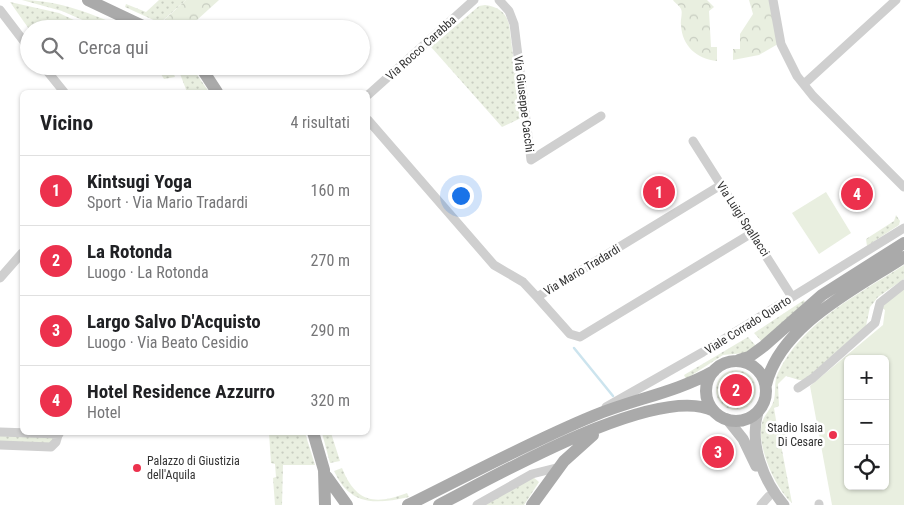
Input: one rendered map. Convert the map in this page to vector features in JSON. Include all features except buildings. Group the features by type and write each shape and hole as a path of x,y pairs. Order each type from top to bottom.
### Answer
{"main road":[{"path":"82,0 93,2 130,20"},
{"path":"206,75 215,90"},
{"name":"Viale Corrado Quarto","path":"739,360 749,357 762,348 822,295 904,243"},
{"path":"784,505 773,491 761,464 755,429 758,412 765,401 766,384 774,361 801,329 831,304 904,257"},
{"path":"714,411 706,393 708,379 724,363 739,360 757,368 766,384"},
{"name":"Viale Corrado Quarto","path":"408,505 589,417 675,390 714,371"},
{"path":"439,505 546,451 615,422 651,412 684,406 701,407 714,411 727,419 739,432 746,444 769,496 776,505"},
{"path":"727,419 744,420 758,412"},
{"path":"532,505 560,467 583,443 615,422"},
{"path":"314,435 324,470 332,486 347,505"},
{"path":"324,470 325,505"}],"street":[{"name":"Via Rocco Carabba","path":"370,93 474,0"},
{"name":"Via Giuseppe Cacchi","path":"499,0 508,11 514,24 531,160 601,116"},
{"path":"773,0 781,44 792,68 830,114 904,186"},
{"path":"804,84 896,0"},
{"path":"0,10 20,36"},
{"path":"50,75 62,90"},
{"path":"370,122 491,262 523,282 537,297"},
{"name":"Via Luigi Spallacci","path":"693,141 792,297"},
{"name":"Via Mario Tradardi","path":"721,185 537,297 570,334 580,337 752,233"},
{"name":"Viale Corrado Quarto","path":"589,417 703,352 904,228"},
{"path":"0,278 20,255"},
{"path":"798,388 813,378 875,323 880,303 904,284"},
{"path":"0,432 20,432"},
{"path":"0,444 51,447 56,442 58,435"},
{"path":"477,505 532,474 560,467"},
{"path":"761,505 769,496"}],"green space":[{"path":"22,0 63,5 106,20 82,20 62,11"},
{"path":"159,0 186,0 163,20 153,20 125,7 126,4 146,12"},
{"path":"186,0 219,0 197,20 164,20"},
{"path":"673,0 707,0 714,7 709,11 711,47 717,47 717,61 697,54 688,45 682,32 681,9"},
{"path":"749,0 770,0 778,44 759,55 733,60 733,49 740,49 740,34 753,14"},
{"path":"10,2 59,13 74,20 23,20"},
{"path":"485,5 500,10 509,24 521,118 502,127 431,47 479,6"},
{"path":"162,75 174,75 175,77 164,79"},
{"path":"180,75 197,75 208,90 186,90"},
{"path":"826,192 851,233 819,254 792,213"},
{"path":"896,215 900,221 899,225 867,246 866,239 894,221"},
{"path":"904,265 904,279 878,297 870,307 866,326 805,380 786,376 778,384 779,406 774,408 777,426 784,425 787,444 781,445 792,503 773,477 762,443 762,423 773,403 778,373 788,355 817,324 851,298"},
{"name":"Stadio Isaia Di Cesare","path":"904,288 904,505 832,505 810,386 844,358 844,490 889,490 889,355 847,355 883,325 885,310 882,308 886,301"},
{"path":"804,300 805,302 762,342 754,333"},
{"path":"748,337 756,346 745,353 723,355 686,379 684,375"},
{"path":"740,370 747,373 753,379 756,390 755,398 747,407 740,410 732,410 725,407 717,398 716,386 719,379 728,371"},
{"path":"0,435 53,438 53,443 0,443"},
{"path":"269,435 306,435 315,465 283,465 282,505 275,505 273,478 276,477 275,464 271,463"},
{"path":"323,435 332,435 340,461 330,463"},
{"path":"342,468 354,488 368,498 376,500 385,499 407,493 409,497 384,501 364,500 347,491 340,482 334,471"},
{"path":"532,476 539,482 524,505 486,505"}],"waterway":[{"path":"574,348 613,396"}],"place":[{"name":"Kintsugi Yoga","path":"659,192"},
{"name":"Hotel Residence Azzurro","path":"857,194"},
{"name":"La Rotonda","path":"736,390"},
{"name":"Stadio Isaia Di Cesare","path":"833,435"},
{"name":"Largo Salvo D'Acquisto","path":"718,452"},
{"name":"Palazzo di Giustizia dell'Aquila","path":"137,468"}]}
